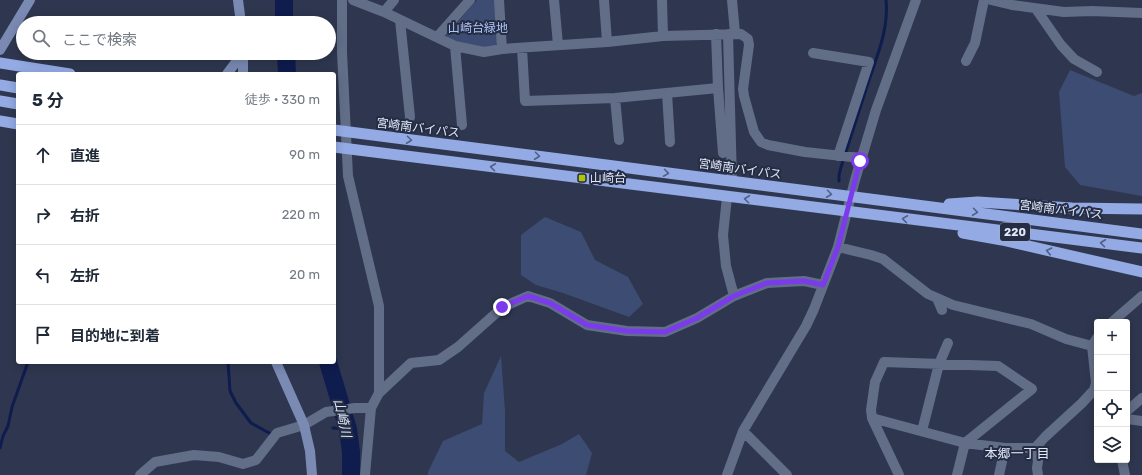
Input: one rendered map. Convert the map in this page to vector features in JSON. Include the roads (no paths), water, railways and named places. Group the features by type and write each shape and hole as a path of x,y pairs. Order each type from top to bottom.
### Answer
{"highway":[{"path":"0,63 58,72"},
{"path":"0,85 16,88"},
{"path":"0,101 16,104"},
{"path":"1,121 16,124"},
{"name":"宮崎南バイパス","path":"336,130 1142,234"},
{"name":"220","path":"336,147 1142,248"},
{"path":"924,206 978,202 1072,208 1142,209"},
{"path":"921,221 954,231 1002,240 1142,272"}],"main road":[{"path":"20,16 30,0"},
{"path":"238,0 240,16"},
{"path":"0,50 16,23"},
{"path":"228,72 238,60"},
{"path":"242,60 243,72"},
{"path":"277,364 304,425 310,451 312,475"}],"street":[{"path":"342,0 342,52 348,176 379,306 379,393"},
{"path":"353,0 384,12 456,46 484,52 502,49 608,42 663,36 741,34 748,39 749,45 744,83 744,96 754,132 761,142 768,145 805,152 862,158"},
{"path":"384,12 394,0"},
{"path":"437,37 470,0"},
{"path":"499,0 502,49"},
{"path":"554,0 558,45"},
{"path":"604,0 608,42"},
{"path":"662,0 663,36"},
{"path":"732,0 732,181"},
{"path":"727,475 743,431 806,326 814,309 838,247 876,110 916,0"},
{"path":"966,61 975,43 984,0"},
{"path":"992,0 1012,5 1033,5 1064,12 1092,11 1142,13"},
{"path":"1033,5 1061,46 1074,59 1097,72"},
{"path":"400,20 410,117"},
{"path":"716,34 723,153"},
{"path":"456,46 462,125"},
{"path":"522,48 525,101 615,98 718,88"},
{"path":"813,53 869,62 838,156"},
{"path":"667,93 670,142"},
{"path":"615,98 619,140"},
{"path":"727,197 723,235 726,266 734,296"},
{"path":"838,247 883,259 928,294 953,305 1032,324 1066,338 1094,342"},
{"path":"365,475 371,408 379,393 411,363 439,360 458,347 502,307 528,296 550,303 587,325 627,331 665,332 697,318 734,296 767,283 804,281 823,285"},
{"path":"1115,319 1142,296"},
{"path":"937,298 942,310"},
{"path":"922,431 939,364 948,343"},
{"path":"872,418 965,443 1005,448 1035,448 1094,390 1096,383 1095,355"},
{"path":"898,475 872,418 871,410 875,382 884,362 998,366 1032,389 965,443 957,475"},
{"path":"1130,408 1142,398"},
{"path":"140,475 155,462 194,455 219,457 243,464 256,460 277,433 304,425 326,412 355,408 371,408"},
{"path":"1130,419 1142,421"},
{"path":"743,431 787,475"},
{"path":"1000,475 1005,448"},
{"path":"1035,448 1038,461 1038,475"},
{"path":"1123,463 1125,475"}],"waterway":[{"name":"山崎川","path":"284,0 284,16"},
{"path":"839,181 841,167 882,42 886,21 886,0"},
{"name":"山崎川","path":"286,60 287,72"},
{"path":"0,448 3,436 8,426 12,407 27,364"},
{"path":"228,364 230,391 236,403 251,423 271,434"},
{"name":"山崎川","path":"329,364 348,429 351,452 351,475"},
{"path":"333,428 348,429"}],"place":[{"name":"山崎台","path":"582,178"}],"district":[{"name":"本郷一丁目","path":"1017,453"}],"park label":[{"name":"山崎台緑地","path":"478,28"}]}
